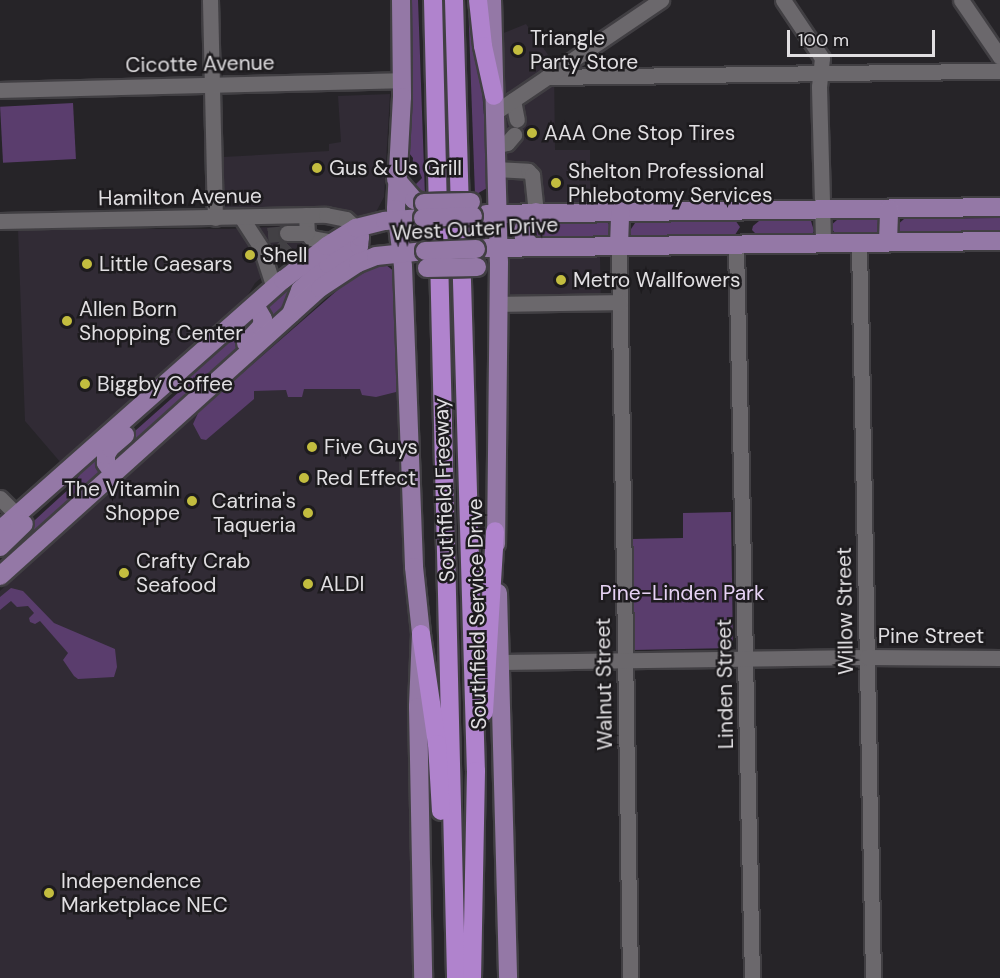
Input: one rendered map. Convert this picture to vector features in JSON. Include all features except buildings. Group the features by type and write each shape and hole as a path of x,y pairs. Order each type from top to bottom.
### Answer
{"highway":[{"name":"Southfield Freeway","path":"433,0 462,978"},
{"name":"Southfield Freeway","path":"454,0 476,771 462,978"},
{"path":"477,0 494,104"},
{"path":"476,771 484,714 495,531"},
{"path":"421,634 437,744 443,883 462,978"}],"main road":[{"path":"400,0 402,80 396,179 404,290 414,567 421,634 418,706 423,978"},
{"name":"Southfield Service Drive","path":"492,0 499,304 495,531 501,662 508,978"},
{"path":"472,209 482,199 496,176"},
{"path":"396,179 424,210"},
{"name":"West Outer Drive","path":"0,530 274,288 333,242 356,228 398,220 424,210 472,209 497,213 1000,207"},
{"path":"888,243 890,209"},
{"path":"532,248 524,238 523,231 526,222 536,212"},
{"path":"619,246 620,212"},
{"path":"290,316 300,290 328,264 359,246 360,237 356,228"},
{"name":"West Outer Drive","path":"3,568 114,474 320,288 358,263 376,256 402,252 426,259 476,258 498,248 1000,241"},
{"path":"476,258 498,275"},
{"path":"404,290 409,278 426,259"},
{"path":"188,408 196,387 261,327 263,319 255,305"},
{"path":"114,474 106,463 110,448 174,391 187,365"},
{"path":"0,547 67,486 74,465"}],"street":[{"path":"210,0 215,218"},
{"path":"494,104 513,100 661,0"},
{"path":"783,0 822,58 823,243"},
{"path":"961,0 1000,57"},
{"path":"547,77 1000,71"},
{"name":"Cicotte Avenue","path":"0,90 402,80"},
{"path":"495,146 507,143 515,127 513,100"},
{"path":"496,176 528,171 532,175 536,212"},
{"name":"Hamilton Avenue","path":"0,221 241,218 306,215 344,210 356,228"},
{"path":"306,215 296,236 333,242"},
{"path":"241,218 261,236 272,258 274,288"},
{"name":"Willow Street","path":"859,243 873,978"},
{"name":"Linden Street","path":"736,245 752,978"},
{"name":"Walnut Street","path":"619,246 630,978"},
{"path":"499,304 620,302"},
{"path":"0,498 17,515"},
{"name":"Pine Street","path":"501,662 867,657 1000,658"}],"shaded area":[{"path":"526,24 554,63 555,150 590,150 590,206 511,206 504,196 501,34"},
{"path":"390,94 384,197 376,212 359,217 340,208 225,211 223,157 329,151 329,144 341,142 338,96"},
{"path":"313,225 314,233 255,283 240,308 61,463 25,421 18,229 227,229"},
{"path":"516,256 600,256 601,311 503,311 504,270 508,260"},
{"path":"387,264 405,417 418,978 0,978 0,591 168,436 348,281 374,267"}],"green space":[{"path":"408,0 418,0 425,196 422,197 408,182 416,184 422,178 420,173 412,172 413,158 409,153"},
{"path":"468,0 475,0 489,179 487,188 475,195"},
{"path":"73,103 76,159 3,163 0,107"},
{"path":"1000,218 1000,234 900,234 896,226 904,219"},
{"path":"735,220 740,227 733,238 634,239 629,232 635,223"},
{"path":"837,220 878,220 881,223 880,233 877,235 836,235 830,226"},
{"path":"759,221 811,221 814,231 811,236 759,237 752,230"},
{"path":"547,222 607,222 615,231 609,240 534,241 529,226"},
{"path":"386,265 395,272 400,387 396,392 376,397 362,395 360,389 304,389 302,397 288,397 286,390 254,391 254,399 206,440 201,439 193,424 199,411 348,281 375,267"},
{"path":"304,274 284,314 272,320 267,308"},
{"path":"253,320 256,320 256,331 193,387 178,408 114,460 117,447 180,391 194,371"},
{"path":"97,459 105,472 12,554 7,555 4,552 12,541 71,487 83,470"},
{"name":"Pine-Linden Park","path":"731,512 733,648 633,650 632,539 683,538 683,513"},
{"path":"11,588 23,591 54,623 115,649 117,667 114,677 78,679 74,676 63,660 68,653 40,621 35,624 30,622 29,618 34,613 28,606 17,607 11,601 0,610 0,597"}],"tunnel":[{"path":"268,235 287,233"},
{"path":"277,254 290,242"}],"place":[{"name":"Triangle Party Store","path":"518,50"},
{"name":"AAA One Stop Tires","path":"532,133"},
{"name":"Gus & Us Grill","path":"317,168"},
{"name":"Shelton Professional Phlebotomy Services","path":"556,183"},
{"name":"Shell","path":"250,255"},
{"name":"Little Caesars","path":"87,264"},
{"name":"Metro Wallfowers","path":"561,280"},
{"name":"Allen Born Shopping Center","path":"67,321"},
{"name":"Biggby Coffee","path":"85,384"},
{"name":"Five Guys","path":"312,447"},
{"name":"Red Effect","path":"304,478"},
{"name":"The Vitamin Shoppe","path":"192,501"},
{"name":"Catrina's Taqueria","path":"308,513"},
{"name":"Crafty Crab Seafood","path":"124,573"},
{"name":"ALDI","path":"308,584"},
{"name":"Independence Marketplace NEC","path":"49,893"}]}
